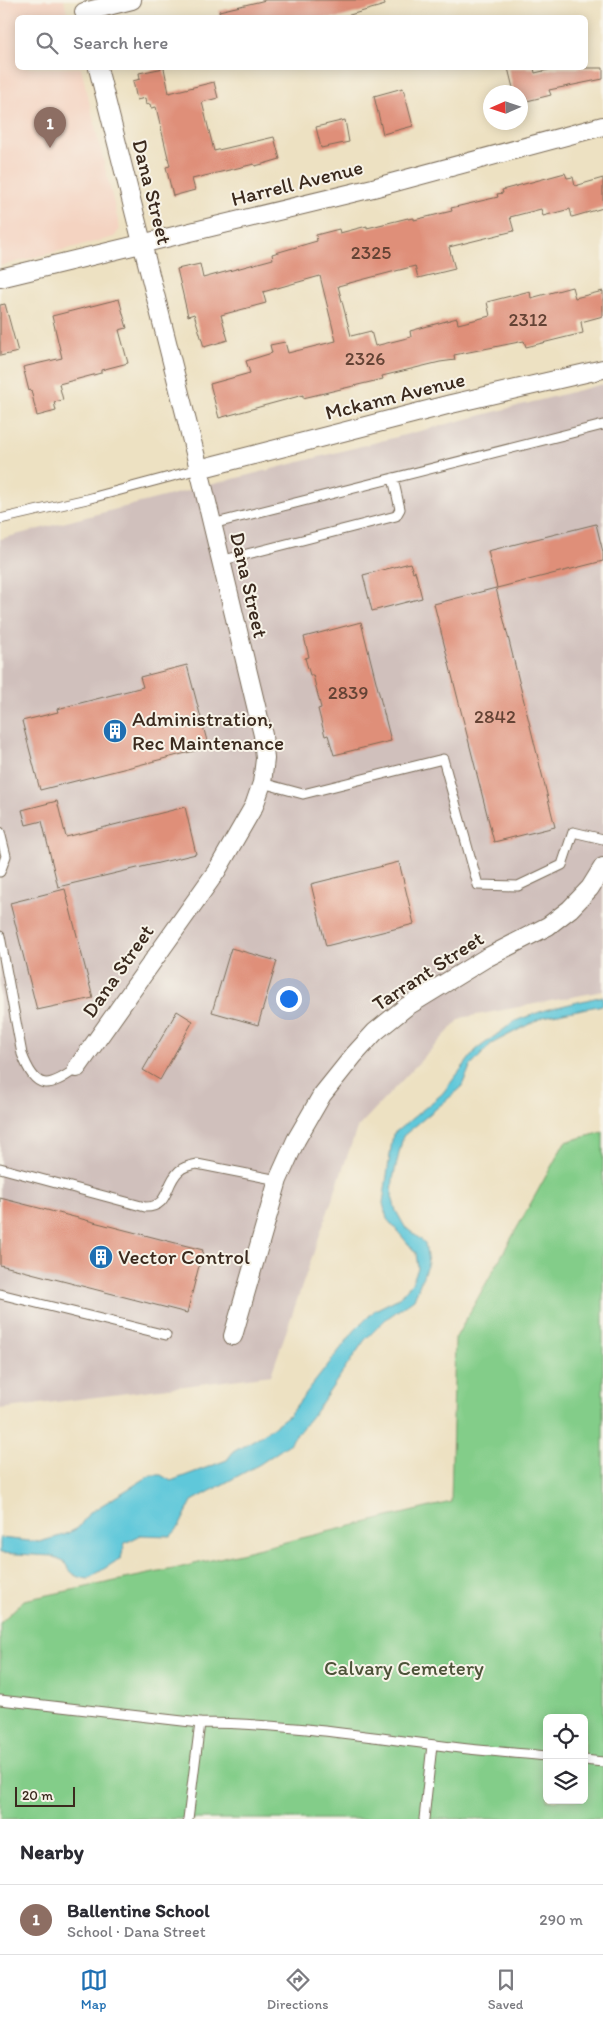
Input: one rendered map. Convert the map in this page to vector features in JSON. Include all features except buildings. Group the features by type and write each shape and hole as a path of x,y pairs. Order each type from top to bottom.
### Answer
{"street":[{"path":"83,10 132,0"},
{"name":"Dana Street","path":"77,1068 216,872 254,806 262,783 265,759 263,735 199,469 99,70"},
{"name":"Harrell Avenue","path":"0,278 373,188 603,126"},
{"name":"Mckann Avenue","path":"199,469 451,404 603,369"},
{"name":"Tarrant Street","path":"233,1336 278,1180 296,1140 322,1095 375,1032 406,1007 486,958 548,926 570,909 590,888 603,866"}],"lane":[{"path":"212,524 603,425"},
{"path":"0,519 88,499 199,469"},
{"path":"220,561 396,516 400,509 393,478"},
{"path":"262,783 303,794 443,759 478,885 518,886 562,866 573,832 603,839"},
{"path":"0,832 6,856 0,872"},
{"path":"0,936 22,1054 29,1071 40,1082 50,1084 60,1080 77,1068"},
{"path":"0,1168 145,1207 154,1207 162,1203 172,1180 179,1170 187,1166 197,1164 278,1180"},
{"path":"0,1294 166,1335"},
{"path":"0,1700 200,1724 232,1723 321,1731 543,1756"},
{"path":"188,1819 200,1724"},
{"path":"424,1819 432,1744"},
{"path":"588,1760 603,1762"}],"shaded area":[{"path":"0,0 64,0 68,15 15,15 15,70 81,70 120,229 114,237 0,266"},
{"path":"603,384 603,991 461,1018 357,1128 271,1375 0,1409 0,539"}],"green space":[{"name":"Calvary Cemetery","path":"603,1132 603,1819 0,1819 0,1623 24,1600 178,1568 451,1502 455,1339 565,1142"}],"water":[{"path":"603,996 603,1005 543,1017 491,1044 470,1067 461,1088 403,1136 393,1179 392,1196 396,1211 405,1227 425,1243 428,1263 414,1299 386,1319 364,1341 316,1411 288,1445 260,1464 192,1501 179,1527 171,1536 141,1535 125,1543 121,1558 88,1579 73,1574 64,1561 52,1556 0,1553 0,1538 39,1542 64,1535 78,1528 89,1513 151,1475 161,1475 171,1481 227,1460 233,1452 262,1435 289,1415 355,1330 375,1310 399,1298 412,1283 418,1268 416,1253 387,1219 383,1203 393,1134 442,1094 476,1050 515,1021 545,1010"}],"place":[{"name":"Ballentine School","path":"50,148"},
{"name":"Administration, Rec Maintenance","path":"115,731"},
{"name":"Vector Control","path":"101,1257"}]}
